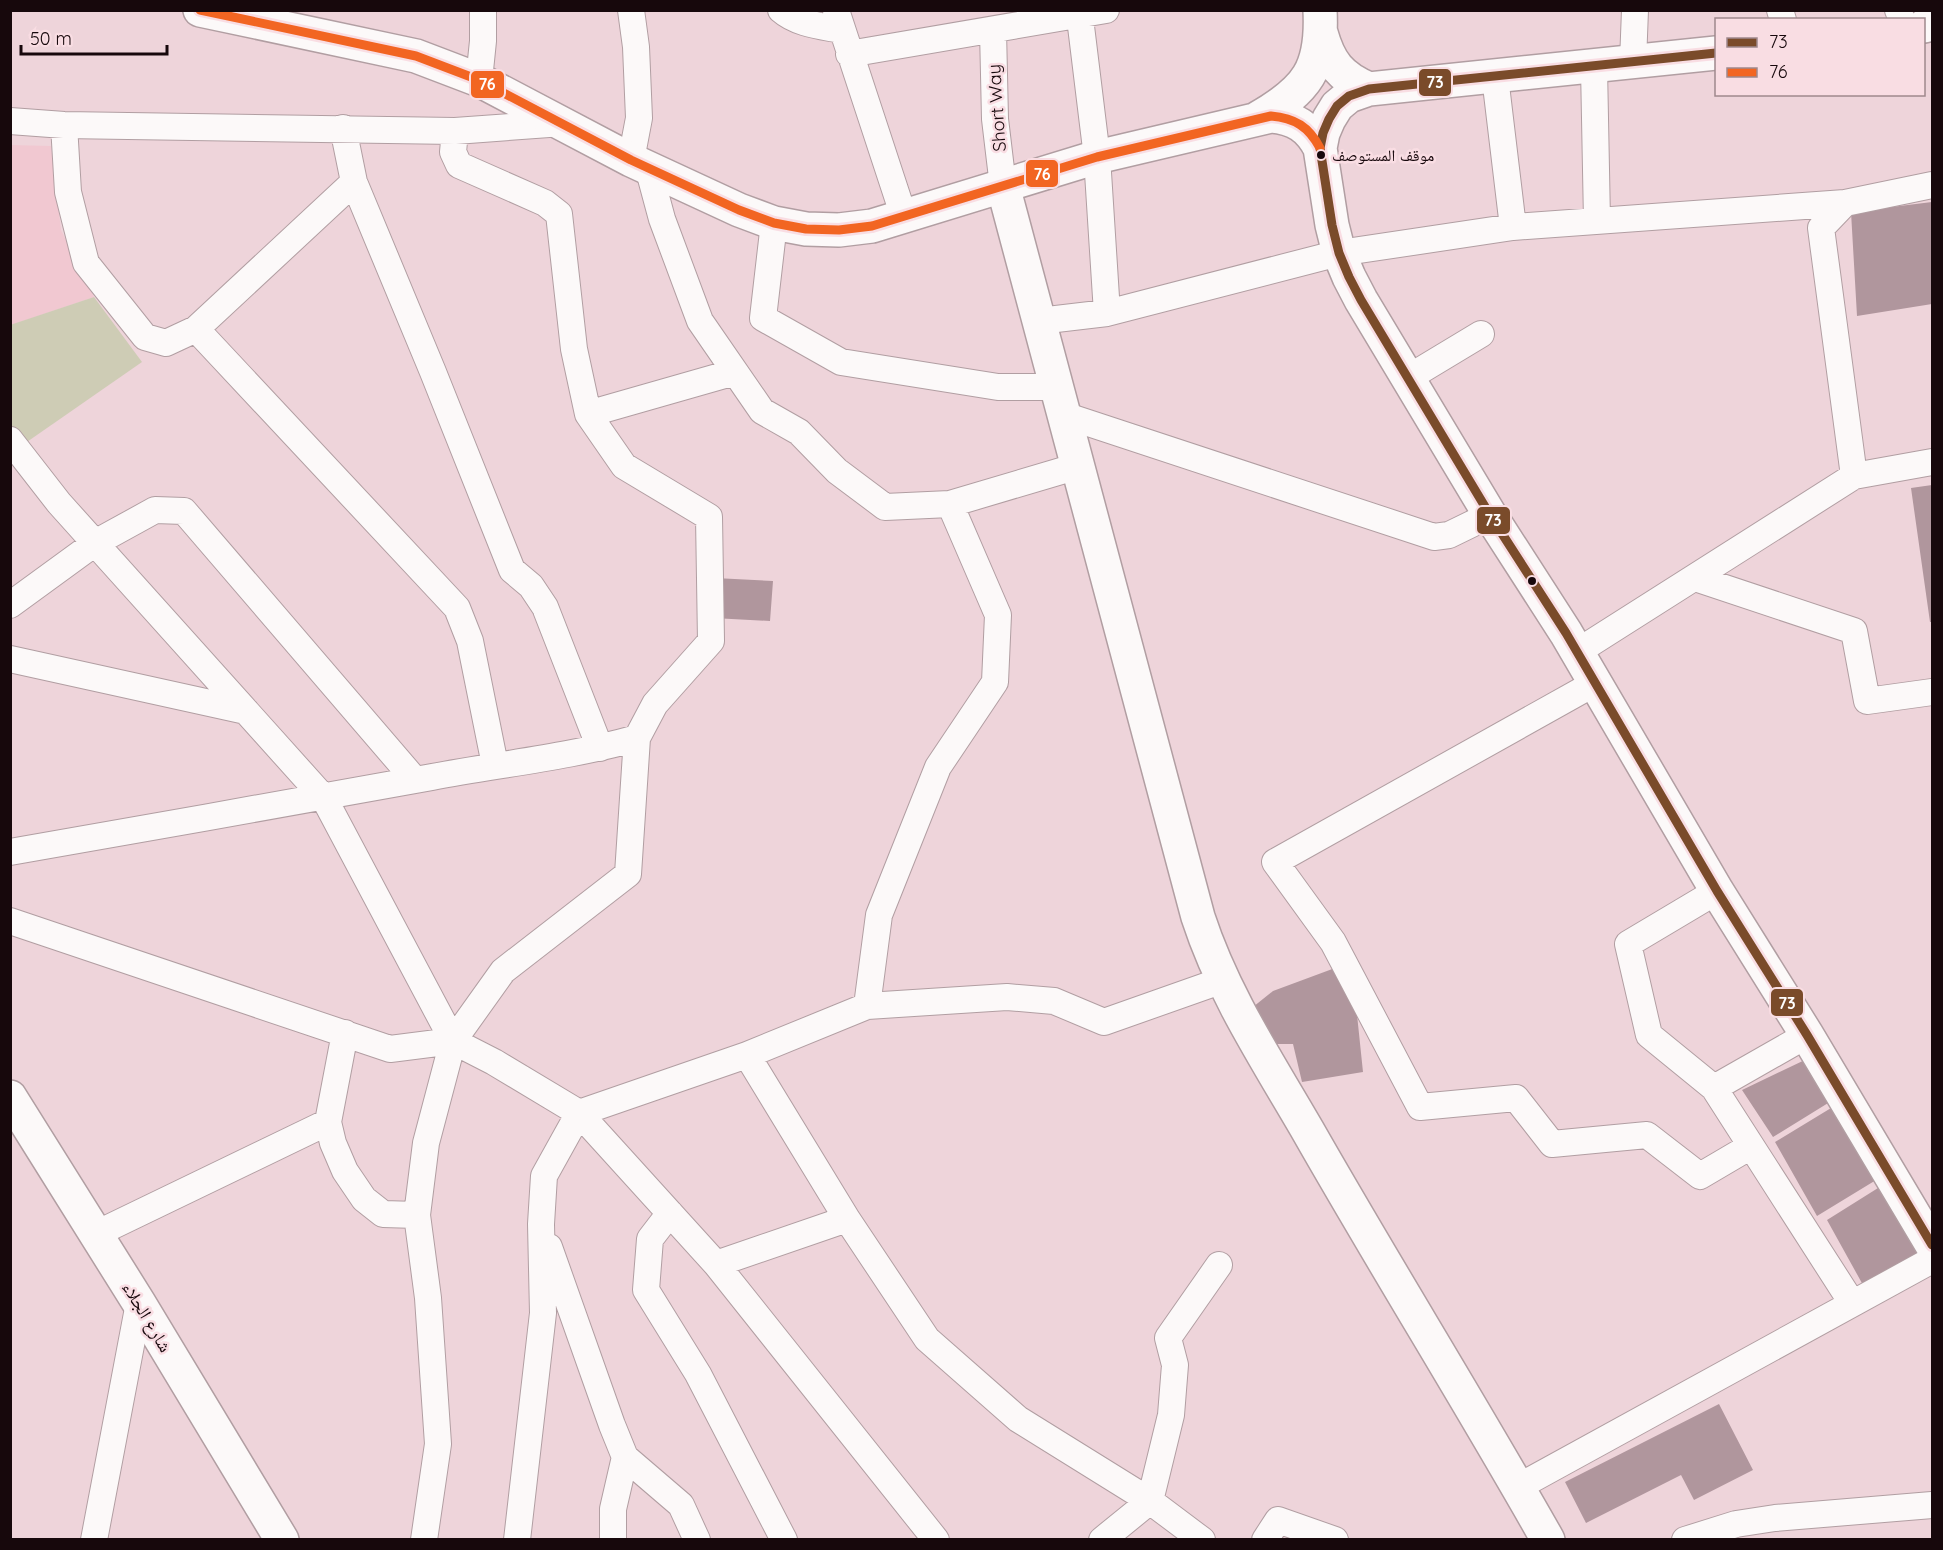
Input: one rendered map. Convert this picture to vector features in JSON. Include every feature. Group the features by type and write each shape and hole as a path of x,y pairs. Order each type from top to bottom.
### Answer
{"main road":[{"path":"200,10 293,20 416,56 479,80 640,163 739,210 774,223 806,228 839,230 872,226 1097,157 1258,118 1271,116 1296,121 1310,132 1320,148 1332,225 1339,253 1361,300 1490,515 1577,652 1717,891 1807,1035 1932,1245"},
{"path":"1258,118 1283,104 1299,90 1310,73 1318,53 1320,22"},
{"path":"1320,22 1325,48 1332,62 1354,83 1369,89"},
{"path":"1320,148 1326,126 1337,106 1349,96 1369,89 1715,53"},
{"path":"1003,186 1208,948 1223,980 1342,1192 1548,1539"},
{"name":"شارع الجلاء","path":"10,1097 139,1303 282,1539"}],"street":[{"path":"479,80 483,10"},
{"path":"631,10 636,47 640,163 700,321 762,411 799,432 837,471 885,507 950,504 1078,466"},
{"path":"781,10 788,16 806,23 838,20 903,217"},
{"path":"849,54 1106,10"},
{"path":"1633,63 1635,10"},
{"path":"1079,13 1097,157 1107,313"},
{"name":"Short Way","path":"993,30 995,119 1003,186"},
{"path":"1594,67 1597,221"},
{"path":"1496,77 1513,227"},
{"path":"10,121 64,125 455,131 563,123"},
{"path":"64,125 68,192 86,263 145,337 166,343 195,329 354,182"},
{"path":"343,128 354,182 512,570 531,586 545,607 600,748"},
{"path":"424,1539 438,1444 428,1298 417,1215 426,1143 453,1041 503,971 628,874 637,738 655,704 711,641 709,517 624,466 588,414 574,349 559,214 545,203 459,165 453,152 455,131"},
{"path":"1039,321 1107,313 1339,253 1513,227 1845,203 1932,185"},
{"path":"1845,203 1821,228 1854,476"},
{"path":"774,223 763,318 841,362 998,387 1061,401 1434,537 1449,536 1490,515"},
{"path":"195,329 458,608 470,640 495,765"},
{"path":"1408,378 1481,334"},
{"path":"588,414 735,372"},
{"path":"10,440 59,503 324,798 453,1041"},
{"path":"1577,652 1854,476 1932,462"},
{"path":"867,1005 879,915 938,767 995,682 998,615 950,504"},
{"path":"10,605 95,543 155,510 184,511 415,780"},
{"path":"1695,578 1854,631 1867,700 1932,692"},
{"path":"10,659 246,711"},
{"path":"1595,683 1275,862 1333,942 1420,1107 1516,1098 1552,1143 1647,1135 1700,1176 1751,1146"},
{"path":"10,852 600,748 637,738"},
{"path":"1717,891 1628,944 1649,1035 1714,1088 1852,1303"},
{"path":"10,921 390,1049 453,1041 494,1062 579,1113 716,1264 936,1539"},
{"path":"517,1539 543,1313 541,1224 544,1176 579,1113 747,1055 867,1005 1007,998 1054,1001 1104,1022 1223,980"},
{"path":"345,1033 328,1122 333,1143 345,1171 364,1199 383,1214 417,1215"},
{"path":"1714,1088 1807,1035"},
{"path":"747,1055 847,1219 927,1339 1018,1419 1150,1501 1202,1539"},
{"path":"96,1234 328,1122"},
{"path":"670,1214 650,1239 646,1290 698,1374 784,1539"},
{"path":"716,1264 847,1219"},
{"path":"541,1224 625,1457 681,1505 697,1539"},
{"path":"1518,1487 1932,1260"},
{"path":"1102,1539 1150,1501 1171,1415 1175,1365 1168,1338 1219,1265"},
{"path":"94,1539 139,1303"},
{"path":"613,1539 613,1509 625,1457"},
{"path":"1685,1539 1736,1524 1775,1518 1932,1505"},
{"path":"1265,1539 1278,1520 1335,1539"}],"shaded area":[{"path":"10,145 51,146 61,230 94,297 11,325"},
{"path":"94,297 142,362 24,444 11,425 10,325"}],"building":[{"path":"1932,202 1932,304 1857,316 1851,212"},
{"path":"1932,485 1932,622 1930,622 1911,488"},
{"path":"715,578 773,581 770,621 713,618"},
{"path":"1335,968 1356,1005 1363,1072 1302,1082 1293,1044 1277,1044 1253,1007 1273,991"},
{"path":"1809,1058 1833,1100 1773,1137 1742,1090"},
{"path":"1836,1105 1881,1177 1817,1216 1775,1142"},
{"path":"1886,1183 1928,1259 1868,1294 1827,1220"},
{"path":"1719,1404 1753,1470 1694,1500 1681,1475 1586,1523 1565,1482"}],"transit line":[{"name":"76","path":"200,10 416,56 479,80 631,160 739,210 774,223 806,229 839,230 872,226 1097,157 1271,116 1294,121 1311,134 1320,148"},
{"name":"73","path":"1715,53 1369,89 1349,96 1337,106 1329,119 1320,148 1332,225 1339,253 1361,300 1490,515 1566,633 1717,891 1807,1035 1932,1245"}],"place":[{"name":"موقف المستوصف","path":"1321,155"}]}
